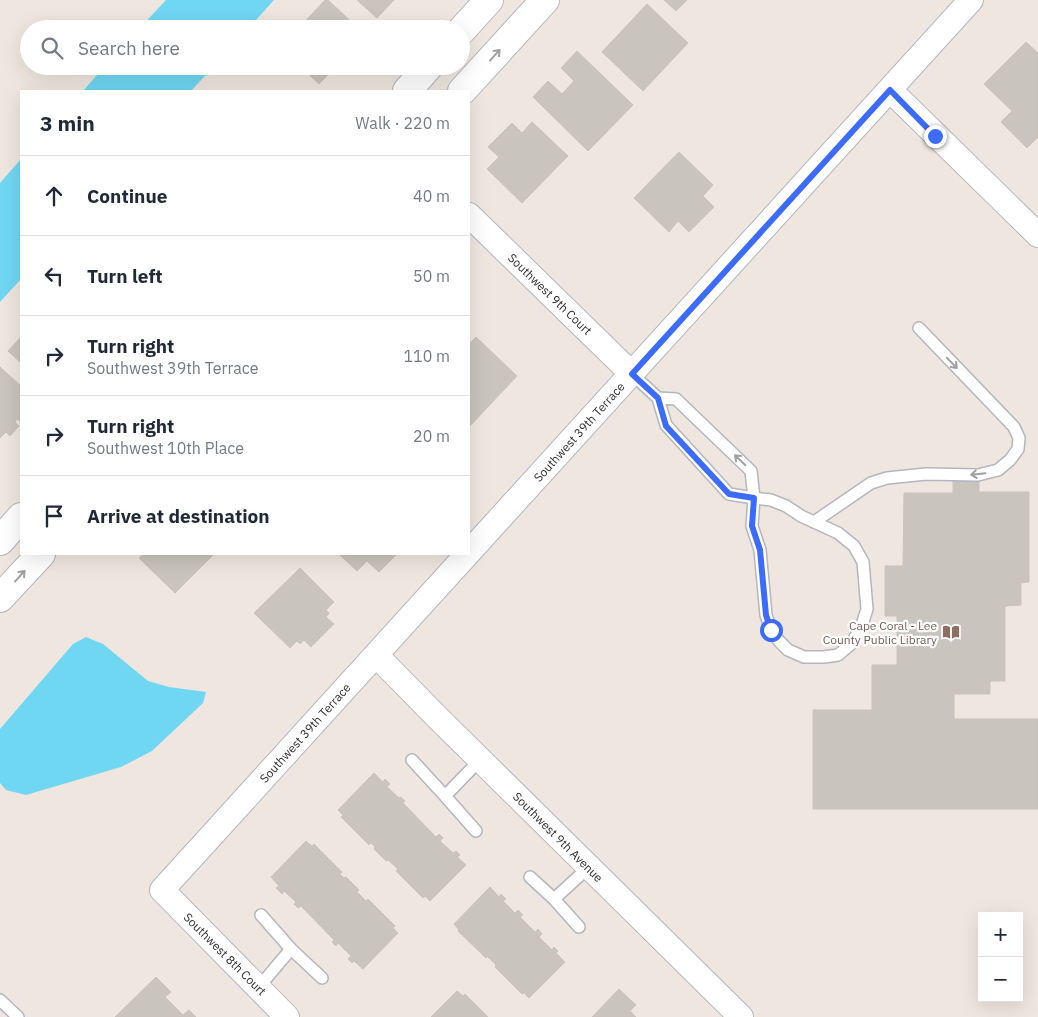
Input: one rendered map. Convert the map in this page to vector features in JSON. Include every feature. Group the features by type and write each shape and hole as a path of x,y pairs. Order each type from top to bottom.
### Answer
{"street":[{"path":"470,21 489,0"},
{"path":"463,90 545,0"},
{"name":"Southwest 39th Terrace","path":"470,552 972,0"},
{"path":"408,90 421,75"},
{"path":"890,90 1038,235"},
{"name":"Southwest 9th Court","path":"470,216 632,374"},
{"path":"0,541 20,519"},
{"path":"0,598 40,555"},
{"name":"Southwest 39th Terrace","path":"162,890 467,555"},
{"name":"Southwest 9th Avenue","path":"376,655 740,1017"},
{"name":"Southwest 8th Court","path":"162,890 287,1017"}],"lane":[{"path":"814,522 871,483 887,478 926,474 978,475 998,470 1010,460 1018,449 1019,438 1014,427 919,328"},
{"path":"632,374 658,398 666,426 729,494 754,498 771,500 786,506 801,516 838,533 854,546 863,562 867,609 861,628 851,644 838,655 804,657 788,650 771,630 766,615 760,550 752,526 754,498 751,471 676,399 658,398"},
{"path":"412,760 476,831"},
{"path":"445,796 480,760"},
{"path":"554,898 589,868"},
{"path":"530,876 554,898 579,927"},
{"path":"261,915 291,949 322,978"},
{"path":"258,988 291,949"},
{"path":"0,1000 18,1017"}],"water":[{"path":"166,0 274,0 256,20 147,20"},
{"path":"97,75 206,75 192,90 84,90"},
{"path":"20,160 20,280 0,302 0,183"},
{"path":"86,637 103,644 148,681 169,687 206,692 203,703 152,751 121,767 26,795 6,790 0,783 0,729 73,644"}],"building":[{"path":"325,0 328,0 349,20 306,20"},
{"path":"357,0 394,0 377,18"},
{"path":"664,0 687,0 676,11"},
{"path":"647,4 688,43 643,91 602,52"},
{"path":"1026,42 1038,53 1038,137 1027,148 1001,122 1012,111 984,84"},
{"path":"577,51 633,105 588,151 533,97 548,81 562,94 574,81 561,68"},
{"path":"310,75 328,75 319,84"},
{"path":"532,122 568,156 522,203 487,169 499,157 488,147 512,123 522,133"},
{"path":"679,152 713,185 703,196 714,207 689,232 678,221 669,232 634,198"},
{"path":"476,337 517,376 470,426 470,343"},
{"path":"20,338 20,362 8,351"},
{"path":"0,367 20,385 20,421 17,419 15,422 19,426 10,436 6,432 0,438"},
{"name":"Cape Coral - Lee County Public Library","path":"953,478 979,479 979,492 1029,492 1029,582 1021,583 1021,605 1005,606 1005,681 990,681 990,694 954,694 954,719 1038,719 1038,809 813,809 813,710 872,710 872,665 897,665 897,616 885,616 885,566 903,566 904,493 953,493"},
{"path":"143,555 213,555 175,593 139,558"},
{"path":"340,555 396,555 379,572 367,561 357,571"},
{"path":"300,568 334,602 326,610 329,613 326,617 334,624 311,647 304,640 300,644 297,641 290,648 254,613"},
{"path":"374,773 383,782 385,779 390,784 387,787 405,801 403,803 436,837 439,834 443,838 440,841 453,853 456,851 460,855 457,857 466,865 430,901 425,896 423,898 396,871 398,869 388,860 386,861 374,849 375,847 371,843 369,845 341,817 343,815 338,810"},
{"path":"306,841 312,846 314,844 342,872 340,874 344,878 346,877 359,890 357,892 366,901 368,899 395,926 393,928 398,933 363,969 354,961 352,963 348,959 351,956 338,943 336,946 332,942 334,940 301,906 298,908 294,904 296,902 284,891 282,894 276,888 279,886 271,877"},
{"path":"490,887 499,897 501,894 506,899 503,901 515,913 518,910 523,915 520,917 535,932 538,929 542,934 539,937 552,950 554,947 558,951 556,953 565,962 529,998 524,993 522,994 495,967 496,965 487,956 486,958 458,931 454,924"},
{"path":"156,977 171,992 165,997 183,1015 189,1010 196,1017 115,1017"},
{"path":"619,989 636,1005 630,1011 636,1017 592,1017"},
{"path":"457,991 463,996 465,994 488,1017 431,1017"}],"place":[{"name":"Cape Coral - Lee County Public Library","path":"951,632"}],"route":[{"path":"771,630 766,615 760,550 752,526 754,498 729,494 666,426 658,398 632,374 890,90 935,136"}]}
